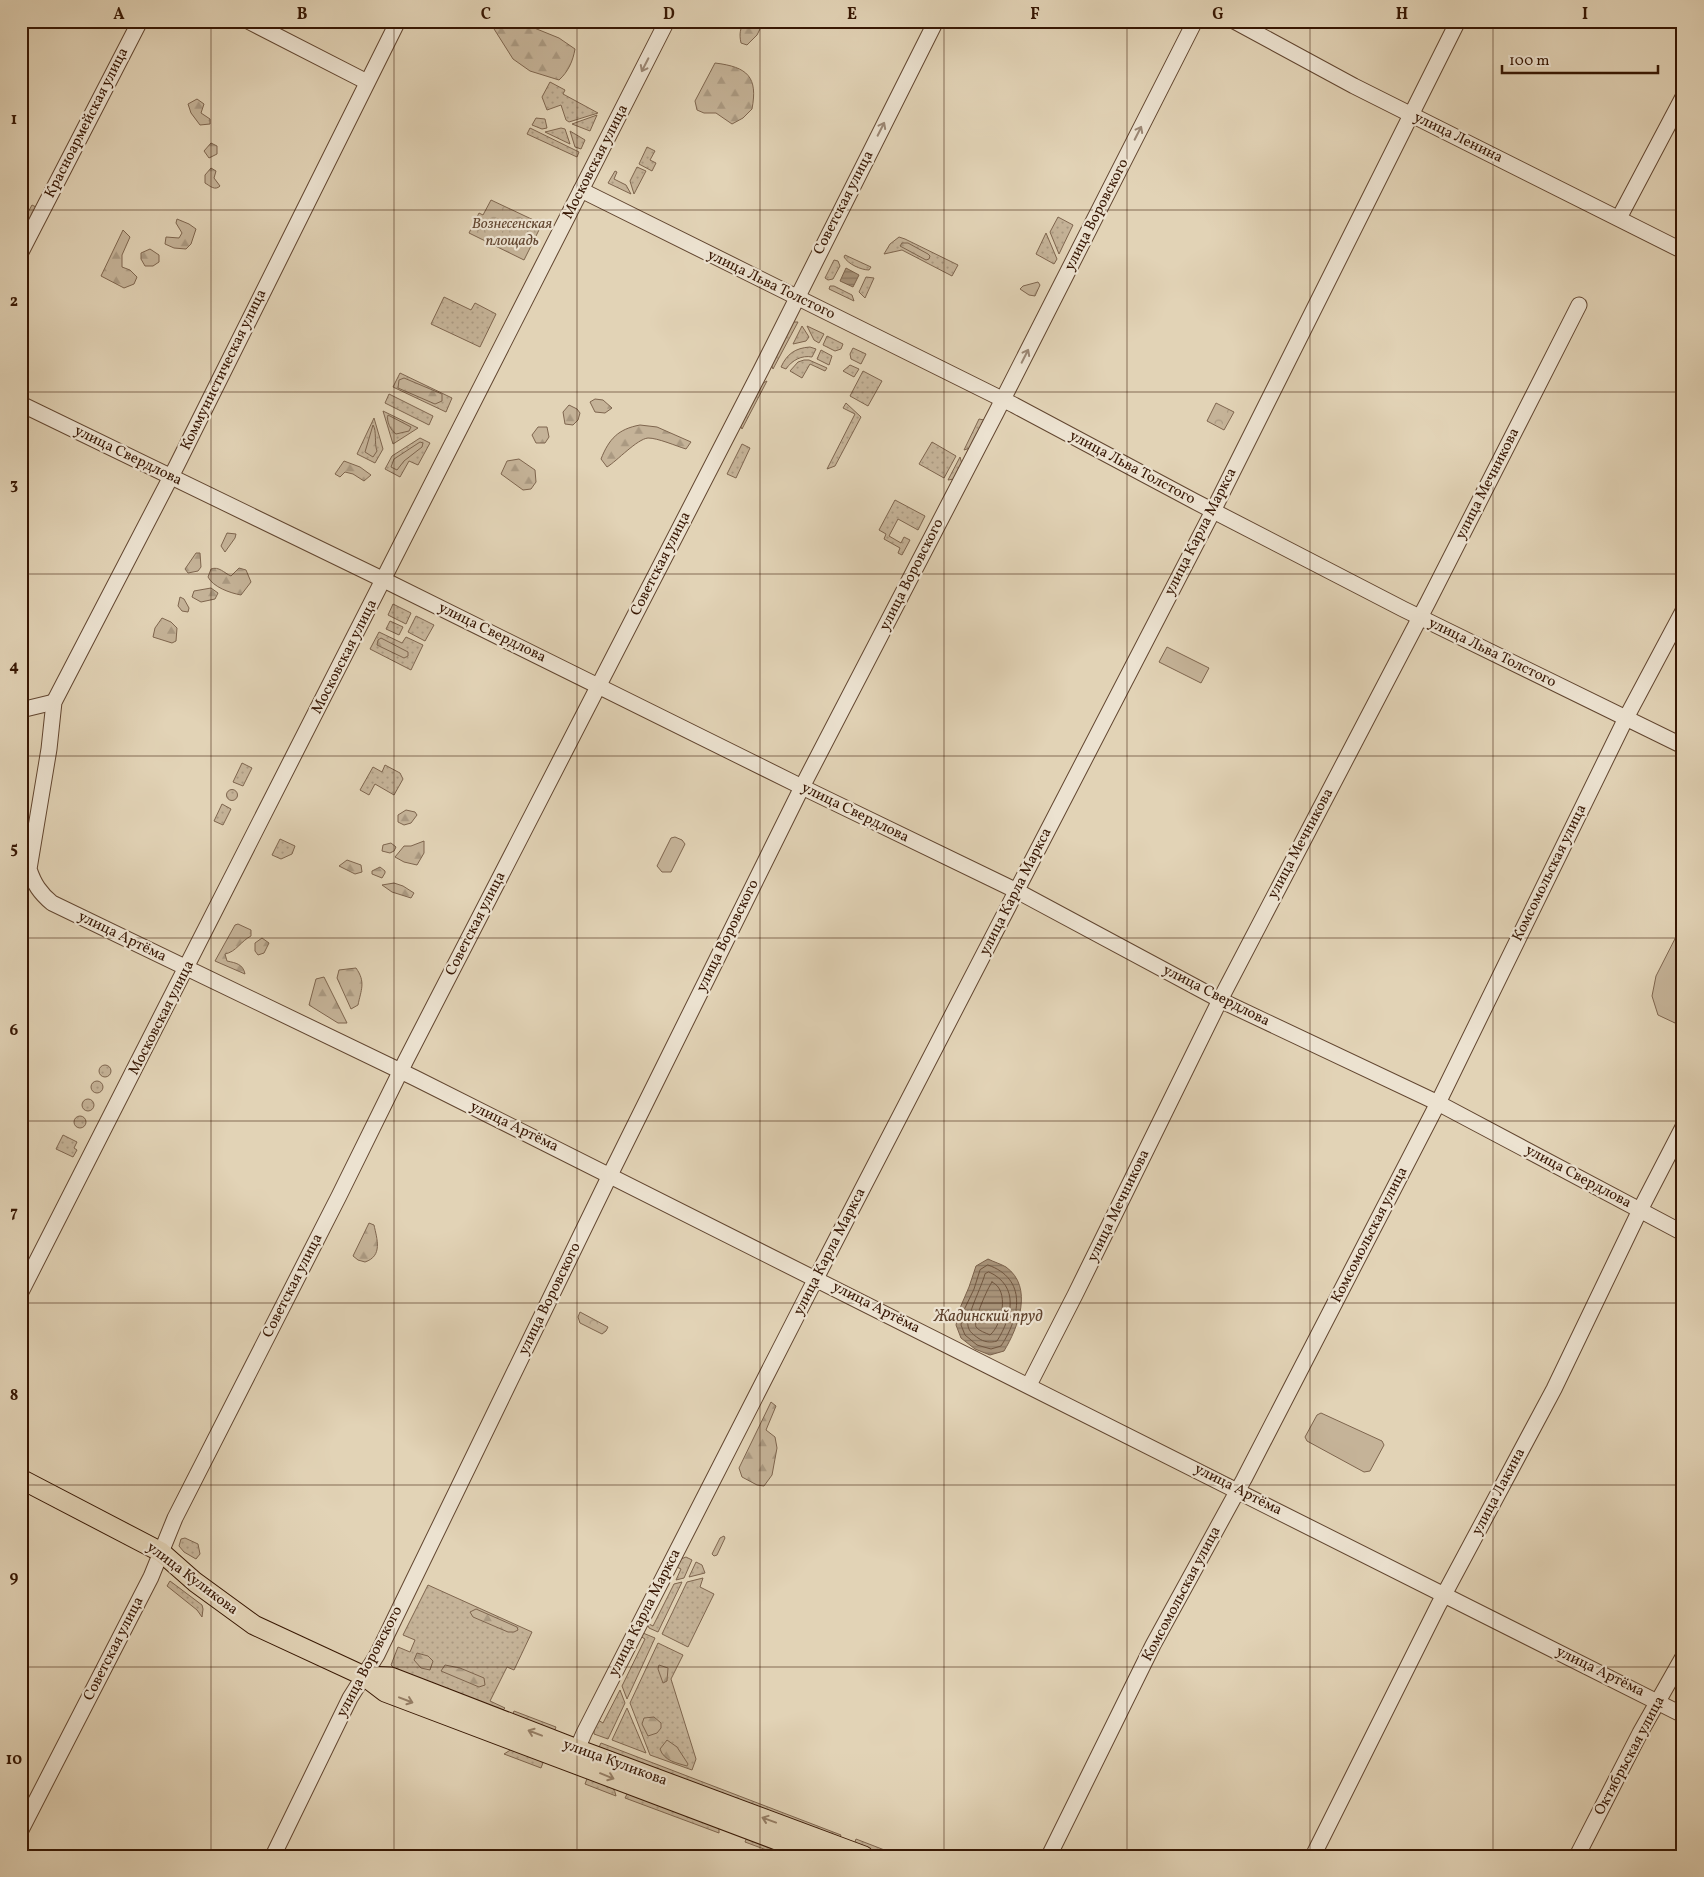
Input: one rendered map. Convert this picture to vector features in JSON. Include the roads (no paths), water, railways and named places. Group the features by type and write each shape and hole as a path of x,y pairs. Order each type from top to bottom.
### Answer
{"main road":[{"name":"улица Куликова","path":"21,1479 161,1552 195,1582 254,1625 364,1676 392,1677 574,1756 820,1856"},
{"name":"улица Куликова","path":"792,1844 864,1856"}],"street":[{"name":"Красноармейская улица","path":"21,252 140,21"},
{"path":"248,21 367,82"},
{"name":"Коммунистическая улица","path":"40,893 28,869 49,749 54,702 171,477 398,21"},
{"name":"Московская улица","path":"21,1292 667,21"},
{"name":"Советская улица","path":"21,1830 151,1577 175,1518 400,1072 599,686 936,21"},
{"name":"улица Воровского","path":"273,1856 350,1698 377,1656 610,1175 802,787 1003,399 1195,21"},
{"name":"улица Ленина","path":"1234,21 1411,115 1683,251"},
{"name":"улица Карла Маркса","path":"574,1756 816,1278 1213,511 1458,21"},
{"path":"1619,218 1683,97"},
{"name":"улица Льва Толстого","path":"581,190 1003,399 1213,511 1419,617 1683,746"},
{"name":"улица Мечникова","path":"1029,1385 1220,1000 1579,305"},
{"name":"улица Свердлова","path":"21,404 1017,891 1220,1000 1438,1103 1683,1232"},
{"name":"Комсомольская улица","path":"1049,1856 1153,1645 1238,1490 1438,1103 1626,718 1683,611"},
{"path":"21,710 54,702"},
{"name":"улица Артёма","path":"40,893 52,903 610,1175 1683,1715"},
{"name":"улица Лакина","path":"1312,1856 1444,1595 1554,1389 1640,1210 1683,1127"},
{"name":"Октябрьская улица","path":"1577,1856 1683,1657"}],"water":[{"path":"846,268 859,275 853,287 840,281"},
{"name":"Жадинский пруд","path":"988,1259 1006,1267 1015,1275 1021,1296 1018,1320 1009,1342 1004,1351 990,1355 975,1349 961,1338 956,1325 960,1308 976,1266"}],"park label":[{"name":"Вознесенская площадь","path":"512,232"}]}
